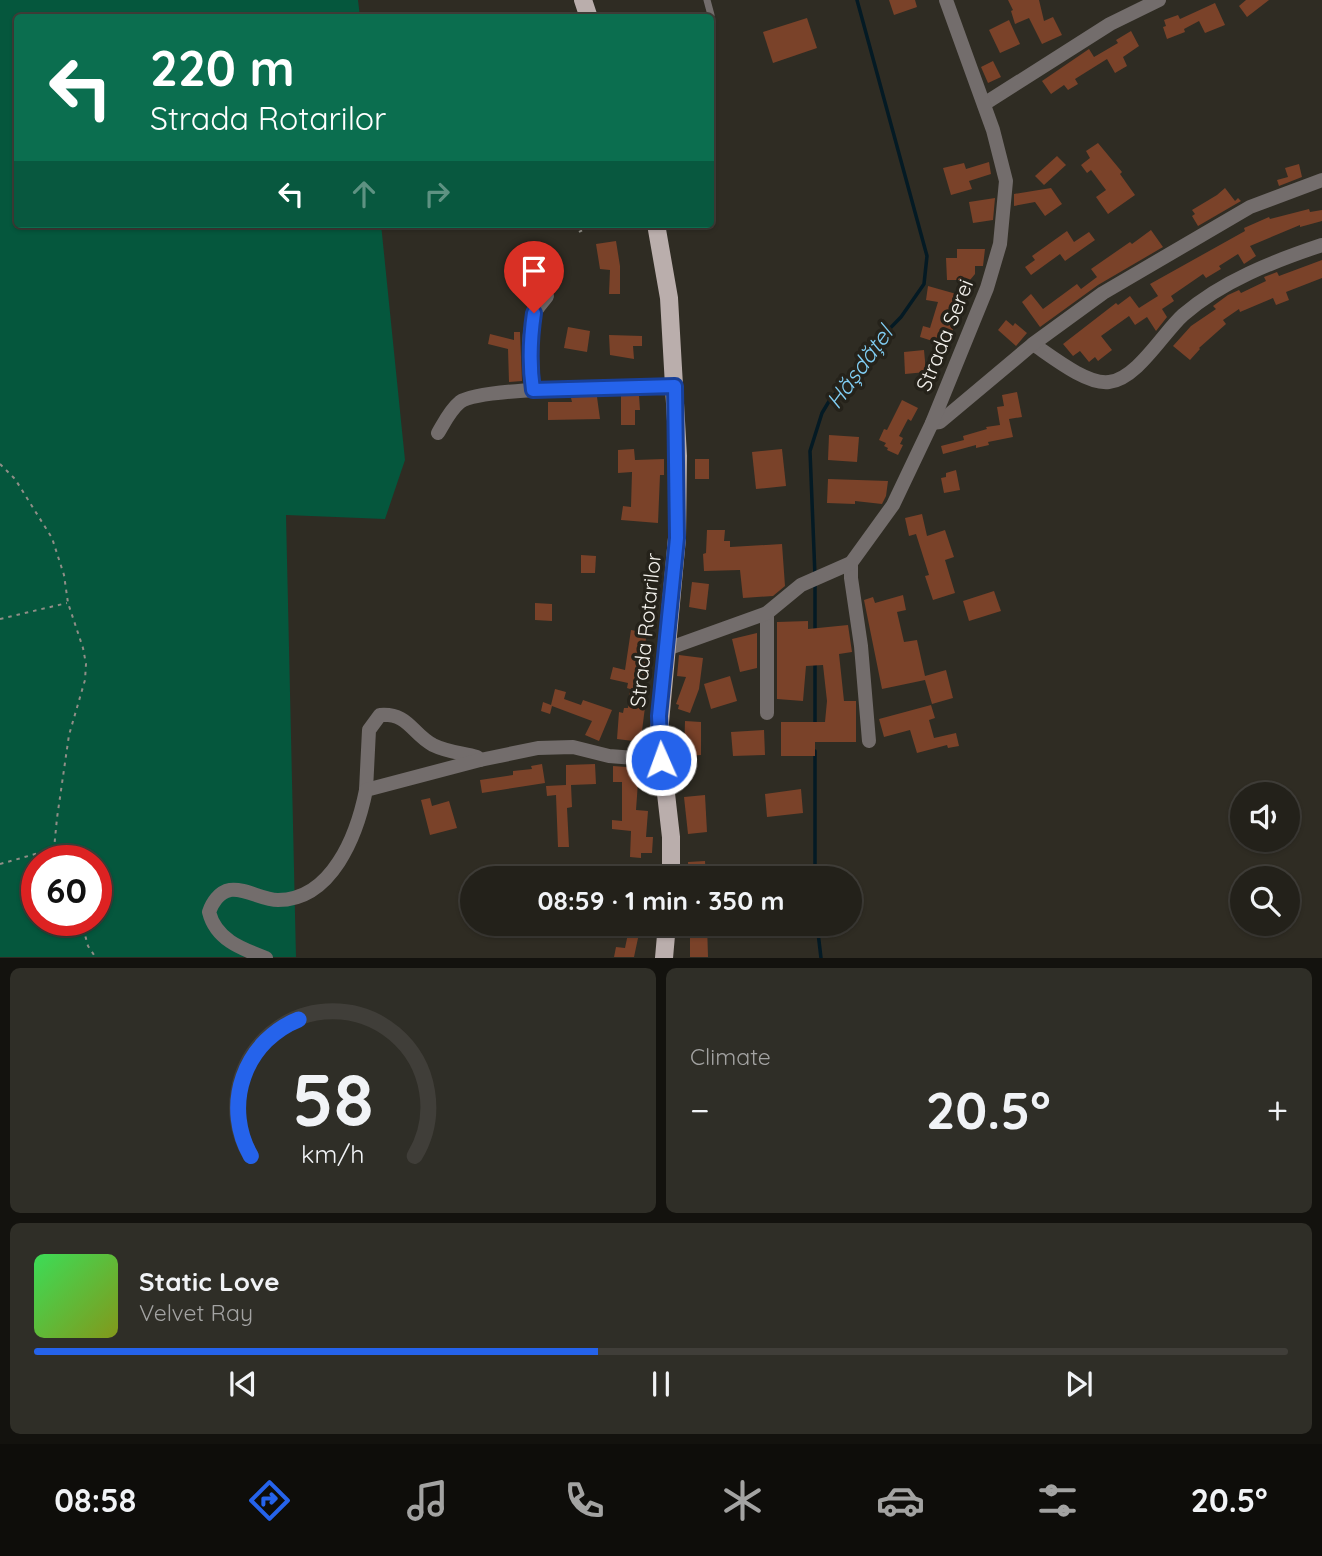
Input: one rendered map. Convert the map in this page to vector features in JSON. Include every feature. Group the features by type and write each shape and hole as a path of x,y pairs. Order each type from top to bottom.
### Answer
{"main road":[{"name":"Strada Rotarilor","path":"657,228 666,272 675,386 677,538 659,716 661,760 671,837 671,866"},
{"path":"664,957 666,936"}],"street":[{"name":"Strada Serei","path":"851,563 892,505 932,423 986,288 1000,244 1006,181 993,130 946,0"},
{"path":"984,104 1110,24 1159,0"},
{"name":"Strada Serei","path":"932,423 940,422 1033,344 1103,293 1250,207 1322,180"},
{"path":"1033,344 1052,358 1088,377 1108,382 1121,379 1138,365 1170,327 1205,297 1253,272 1322,245"},
{"path":"533,390 530,342 534,313 547,296"},
{"path":"438,433 461,401 478,395 533,390 675,386"},
{"path":"944,391 958,407"},
{"path":"667,649 767,613 801,585 851,563 869,741"},
{"path":"767,613 767,713"},
{"path":"266,957 241,949 217,930 209,912 215,899 230,890 274,901 288,900 302,897 318,887 352,838 361,815 366,790 369,730 380,715 392,714 403,719 430,743 444,750 480,760"},
{"path":"366,790 521,750 565,747 609,756 661,760"}],"path":[{"path":"579,232 586,228"},
{"path":"0,464 15,479 52,538 86,664 85,680 69,735 55,845"},
{"path":"0,619 68,603"},
{"path":"0,864 21,858"},
{"path":"85,936 88,946 96,957"}],"green space":[{"path":"0,0 358,0 360,14 14,14 14,228 381,228 405,460 385,519 286,515 296,957 0,957"}],"building":[{"path":"889,0 915,0 917,7 894,15"},
{"path":"1008,0 1039,0 1044,21 1053,17 1062,35 1042,44 1029,18 1015,24"},
{"path":"1246,0 1269,0 1247,17 1239,6"},
{"path":"1215,3 1225,25 1205,33 1199,21 1184,29 1185,32 1167,39 1164,20 1178,15 1180,19"},
{"path":"807,18 817,48 773,63 763,32"},
{"path":"1009,20 1020,44 1000,53 989,30"},
{"path":"1131,31 1139,46 1123,57 1127,66 1115,73 1107,59 1075,79 1078,84 1068,90 1064,85 1051,94 1042,81 1089,49 1094,57 1118,43 1116,40"},
{"path":"993,61 1001,77 988,83 981,67"},
{"path":"1098,143 1122,172 1120,174 1135,195 1108,214 1096,197 1106,190 1091,170 1087,173 1081,165 1090,158 1086,151"},
{"path":"1057,156 1066,165 1044,185 1035,176"},
{"path":"989,162 991,174 969,181 972,189 951,195 943,168 964,163 966,169"},
{"path":"1299,164 1302,177 1279,186 1277,180 1288,177 1285,168"},
{"path":"1051,188 1062,204 1045,216 1035,202 1014,206 1014,194"},
{"path":"1225,188 1235,201 1238,198 1241,201 1198,226 1192,216 1195,214 1192,210"},
{"path":"995,198 993,220 973,223 969,202"},
{"path":"1309,209 1310,212 1322,210 1322,221 1300,225 1250,246 1256,256 1244,264 1238,254 1219,266 1221,269 1206,278 1203,274 1171,296 1174,301 1162,309 1167,317 1156,331 1147,317 1135,325 1129,316 1101,336 1112,350 1098,361 1095,357 1089,362 1080,351 1073,356 1063,344 1116,303 1118,305 1130,296 1139,308 1158,296 1150,284 1245,231 1244,228 1269,217 1270,219"},
{"path":"1151,230 1163,247 1098,285 1040,327 1022,302 1031,294 1043,309 1077,284 1081,289 1097,277 1091,269"},
{"path":"1067,231 1074,242 1089,232 1095,240 1065,261 1060,254 1031,275 1025,267 1035,260 1032,256"},
{"path":"616,241 620,266 620,294 609,294 610,270 600,269 596,244"},
{"path":"957,249 985,249 983,266 975,266 975,274 970,280 947,280 946,258 957,258"},
{"path":"1322,260 1322,278 1286,292 1289,300 1276,305 1273,298 1240,312 1239,309 1223,320 1226,324 1199,348 1190,360 1173,346 1191,326 1216,309 1213,306 1228,295 1239,290 1241,293 1266,281 1264,277 1277,272 1279,276"},
{"path":"928,286 967,297 964,308 960,306 948,346 920,337 923,326 930,328 938,302 926,300"},
{"path":"1006,320 1013,326 1015,323 1027,333 1016,346 998,330"},
{"path":"568,327 590,331 587,352 564,348"},
{"path":"514,332 520,332 522,381 509,382 508,349 488,344 490,334 514,340"},
{"path":"609,335 642,336 642,346 633,346 634,359 610,355"},
{"path":"924,350 926,372 905,374 904,352"},
{"path":"1017,392 1022,417 1009,419 1013,437 988,442 989,445 976,448 976,445 943,454 941,446 964,440 963,436 987,429 986,427 1000,425 997,407 1004,406 1002,395"},
{"path":"621,396 639,396 640,410 635,410 635,425 621,425"},
{"path":"597,397 600,419 548,420 548,402 572,402 571,398"},
{"path":"902,400 918,408 899,436 903,438 900,444 903,445 898,455 887,450 884,446 886,443 879,440"},
{"path":"829,435 859,437 857,462 828,460"},
{"path":"634,449 635,460 664,459 664,475 660,475 658,523 621,520 623,506 631,507 632,472 618,473 618,450"},
{"path":"782,449 786,486 756,489 752,452"},
{"path":"695,459 709,459 709,479 695,479"},
{"path":"956,470 960,490 944,493 941,478"},
{"path":"828,479 888,481 886,496 882,504 855,501 855,504 827,503"},
{"path":"922,514 927,536 945,530 954,557 945,560 955,593 933,600 925,576 929,575 916,534 909,536 905,518"},
{"path":"707,530 725,530 724,541 730,541 730,547 782,544 785,586 773,596 743,598 740,570 704,571 703,554 706,553"},
{"path":"581,555 596,556 595,573 581,573"},
{"path":"692,582 709,584 706,610 689,607"},
{"path":"994,591 1001,611 969,621 963,601"},
{"path":"903,595 906,610 897,612 904,642 917,640 925,676 946,670 953,698 932,704 925,680 882,689 864,600 873,597 875,603"},
{"path":"535,603 552,604 552,621 535,620"},
{"path":"808,621 808,629 848,625 852,652 839,654 844,701 856,701 856,742 815,742 815,756 781,756 781,722 825,722 827,701 823,665 806,666 803,701 777,699 777,622"},
{"path":"631,630 647,633 644,650 649,650 642,731 646,731 645,746 632,745 633,741 617,739 619,712 623,713 624,708 628,708 630,689 627,688 628,683 610,679 613,667 625,670"},
{"path":"757,633 757,668 740,672 732,639"},
{"path":"679,655 703,658 699,689 690,713 678,709 679,705 676,704 686,677 677,676"},
{"path":"730,676 737,701 711,709 704,684"},
{"path":"555,689 566,692 564,699 581,705 583,700 612,710 599,741 585,735 592,721 552,706 550,714 541,711 543,702 551,705"},
{"path":"931,705 935,718 929,720 934,738 956,733 959,746 948,748 947,745 917,753 910,730 884,737 879,719"},
{"path":"685,721 701,722 701,755 684,756"},
{"path":"764,730 765,755 733,756 731,732"},
{"path":"542,764 545,783 482,793 480,780 513,775 513,771 532,769 531,766"},
{"path":"595,764 596,784 571,785 572,807 567,808 569,847 558,847 556,795 547,796 546,786 566,785 566,765"},
{"path":"613,766 639,768 636,810 648,811 646,837 653,837 652,853 641,853 641,858 630,857 631,831 612,829 612,820 622,821 622,782 613,782"},
{"path":"801,789 803,813 767,817 765,794"},
{"path":"705,795 707,832 688,834 684,797"},
{"path":"430,798 432,806 449,801 457,828 430,835 421,800"},
{"path":"705,861 705,866 688,866 688,862"},
{"path":"628,936 638,936 634,957 614,957 616,947 625,948"},
{"path":"690,936 707,936 708,957 690,957"}],"waterway":[{"name":"Hășdățel","path":"815,576 810,451 822,413 831,398 853,378 866,353 901,317 924,284 927,256 857,0"},
{"name":"Hășdățel","path":"815,583 815,632"},
{"name":"Hășdățel","path":"815,664 815,726"},
{"name":"Hășdățel","path":"815,751 815,866"},
{"name":"Hășdățel","path":"818,936 821,958"}],"route":[{"path":"534,313 530,342 533,390 675,386 677,538 659,716 661,760"}]}
